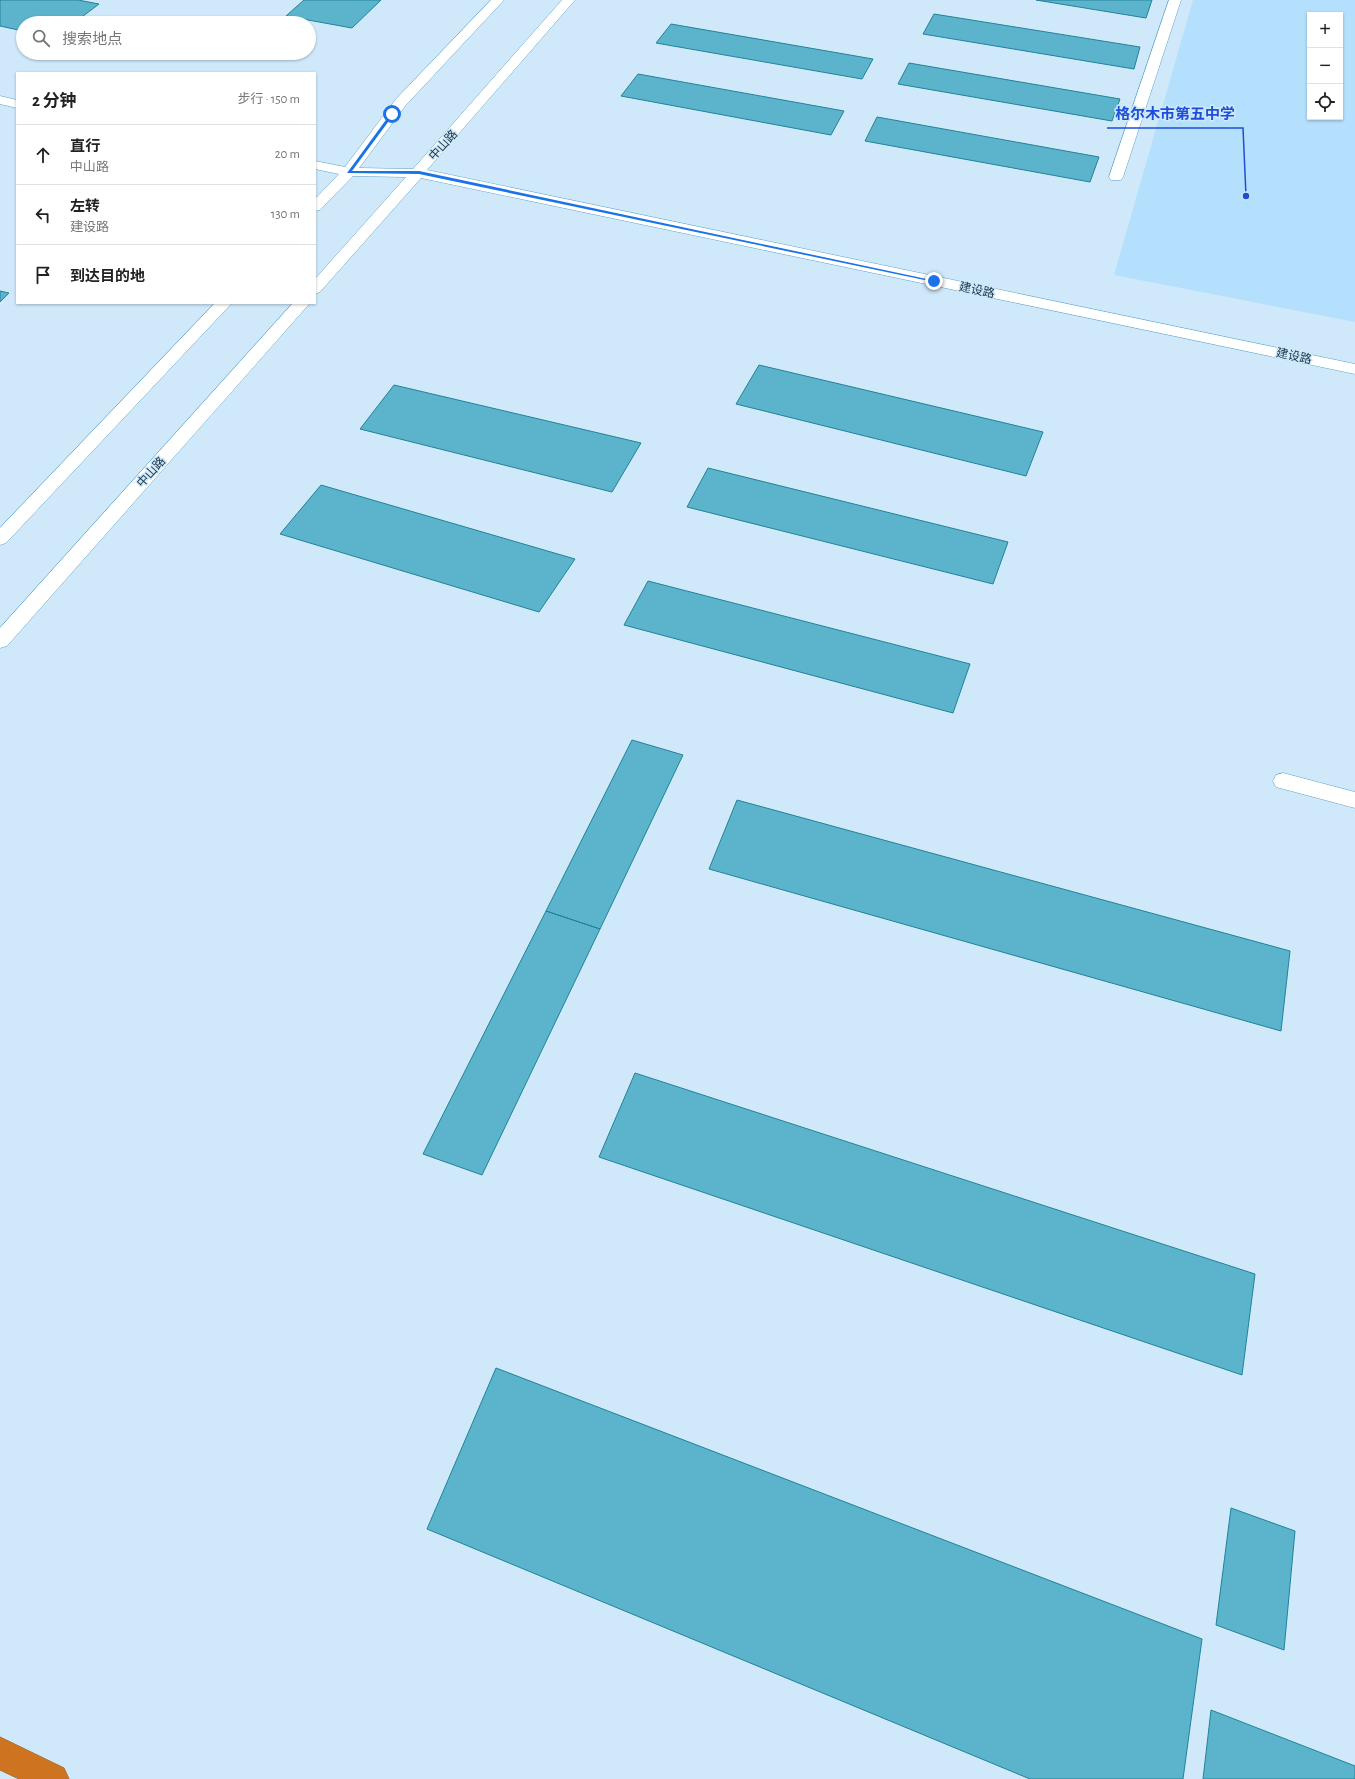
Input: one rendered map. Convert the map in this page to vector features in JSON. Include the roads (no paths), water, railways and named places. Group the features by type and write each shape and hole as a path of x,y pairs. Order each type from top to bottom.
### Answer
{"highway":[{"path":"0,1753 53,1779"}],"main road":[{"path":"316,206 348,172 401,102 498,0"},
{"name":"中山路","path":"316,288 419,173 569,0"},
{"path":"1116,177 1175,0"},
{"path":"0,100 16,104"},
{"name":"建设路","path":"316,165 348,172 419,173 1355,369"},
{"path":"0,539 223,304"},
{"name":"中山路","path":"0,641 301,304"},
{"path":"1283,781 1355,800"}],"place":[{"name":"格尔木市第五中学","path":"1246,196"}]}
